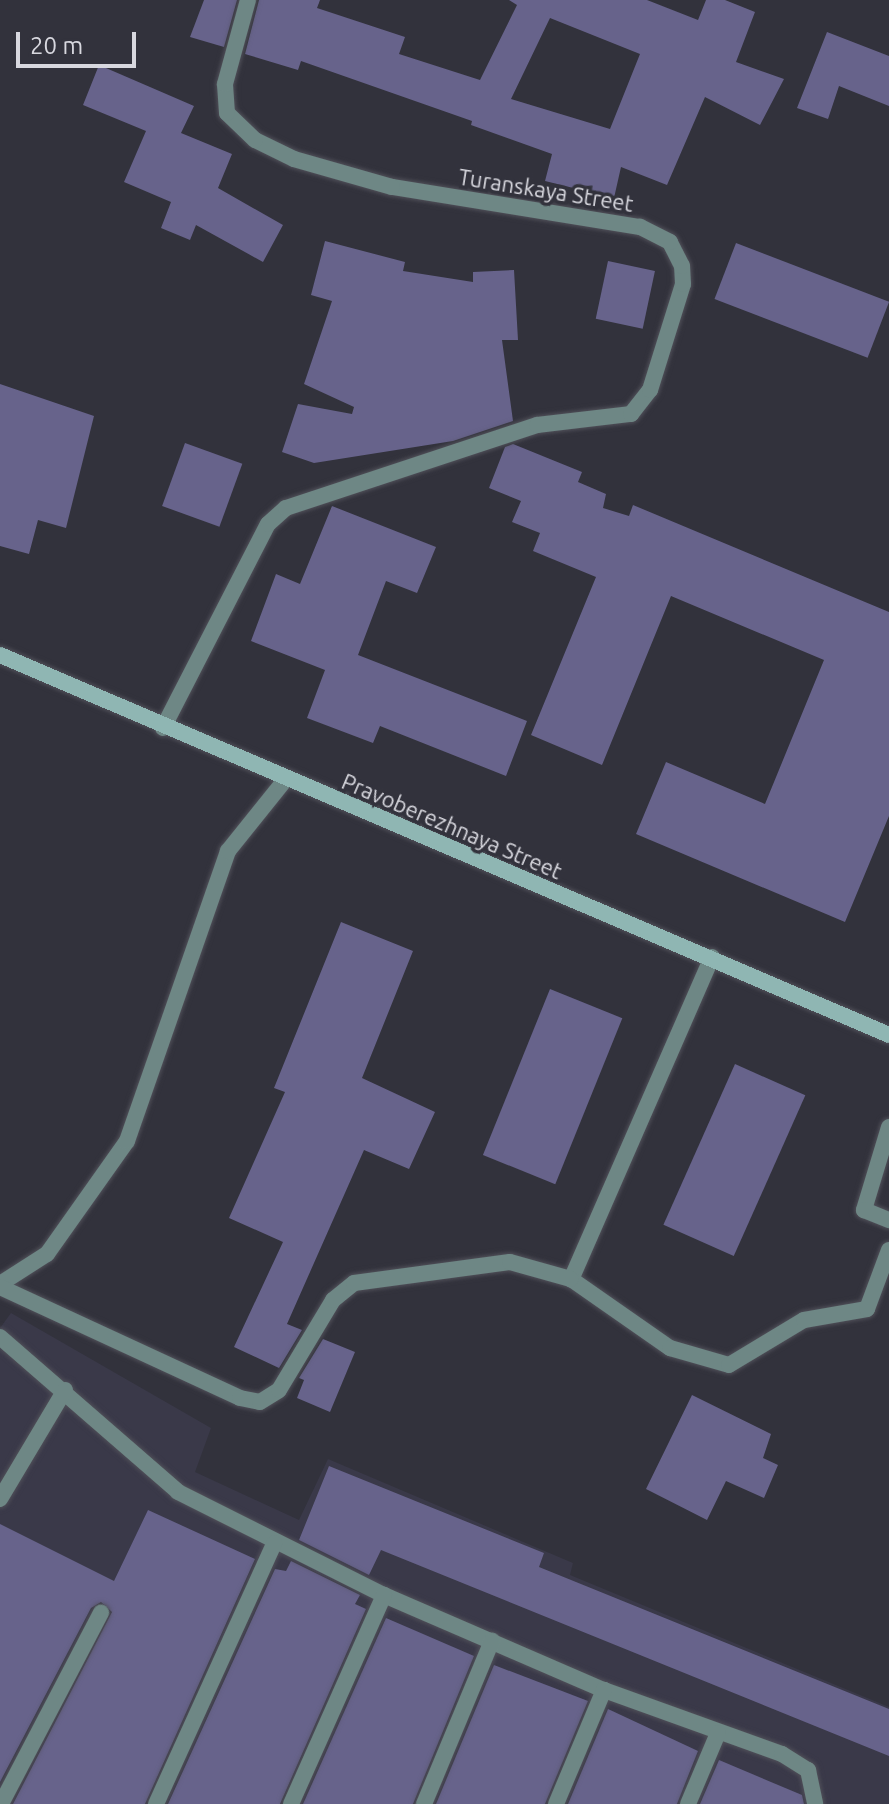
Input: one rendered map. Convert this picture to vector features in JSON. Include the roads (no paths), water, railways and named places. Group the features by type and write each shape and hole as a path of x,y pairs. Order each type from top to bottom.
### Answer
{"street":[{"name":"Turanskaya Street","path":"163,728 268,524 286,508 537,425 631,414 650,390 683,284 682,266 670,242 640,227 392,187 294,159 255,140 227,113 225,84 248,0"},
{"name":"Pravoberezhnaya Street","path":"0,655 163,728 712,957 888,1034"},
{"path":"0,1285 47,1254 127,1141 228,851 285,780"},
{"path":"571,1279 712,957"},
{"path":"889,1127 864,1210 889,1220"},
{"path":"0,1285 240,1398 260,1402 279,1390 333,1300 354,1283 510,1262 571,1279 670,1348 729,1365 804,1320 867,1309 889,1250"},
{"path":"0,1337 65,1390 178,1492 274,1544 384,1595 604,1690 782,1754 808,1770 815,1804"},
{"path":"0,1499 65,1390"},
{"path":"156,1804 274,1544"},
{"path":"291,1804 384,1595"},
{"path":"1,1804 101,1613"},
{"path":"424,1804 492,1641"},
{"path":"556,1804 604,1690"},
{"path":"688,1804 718,1733"}]}
